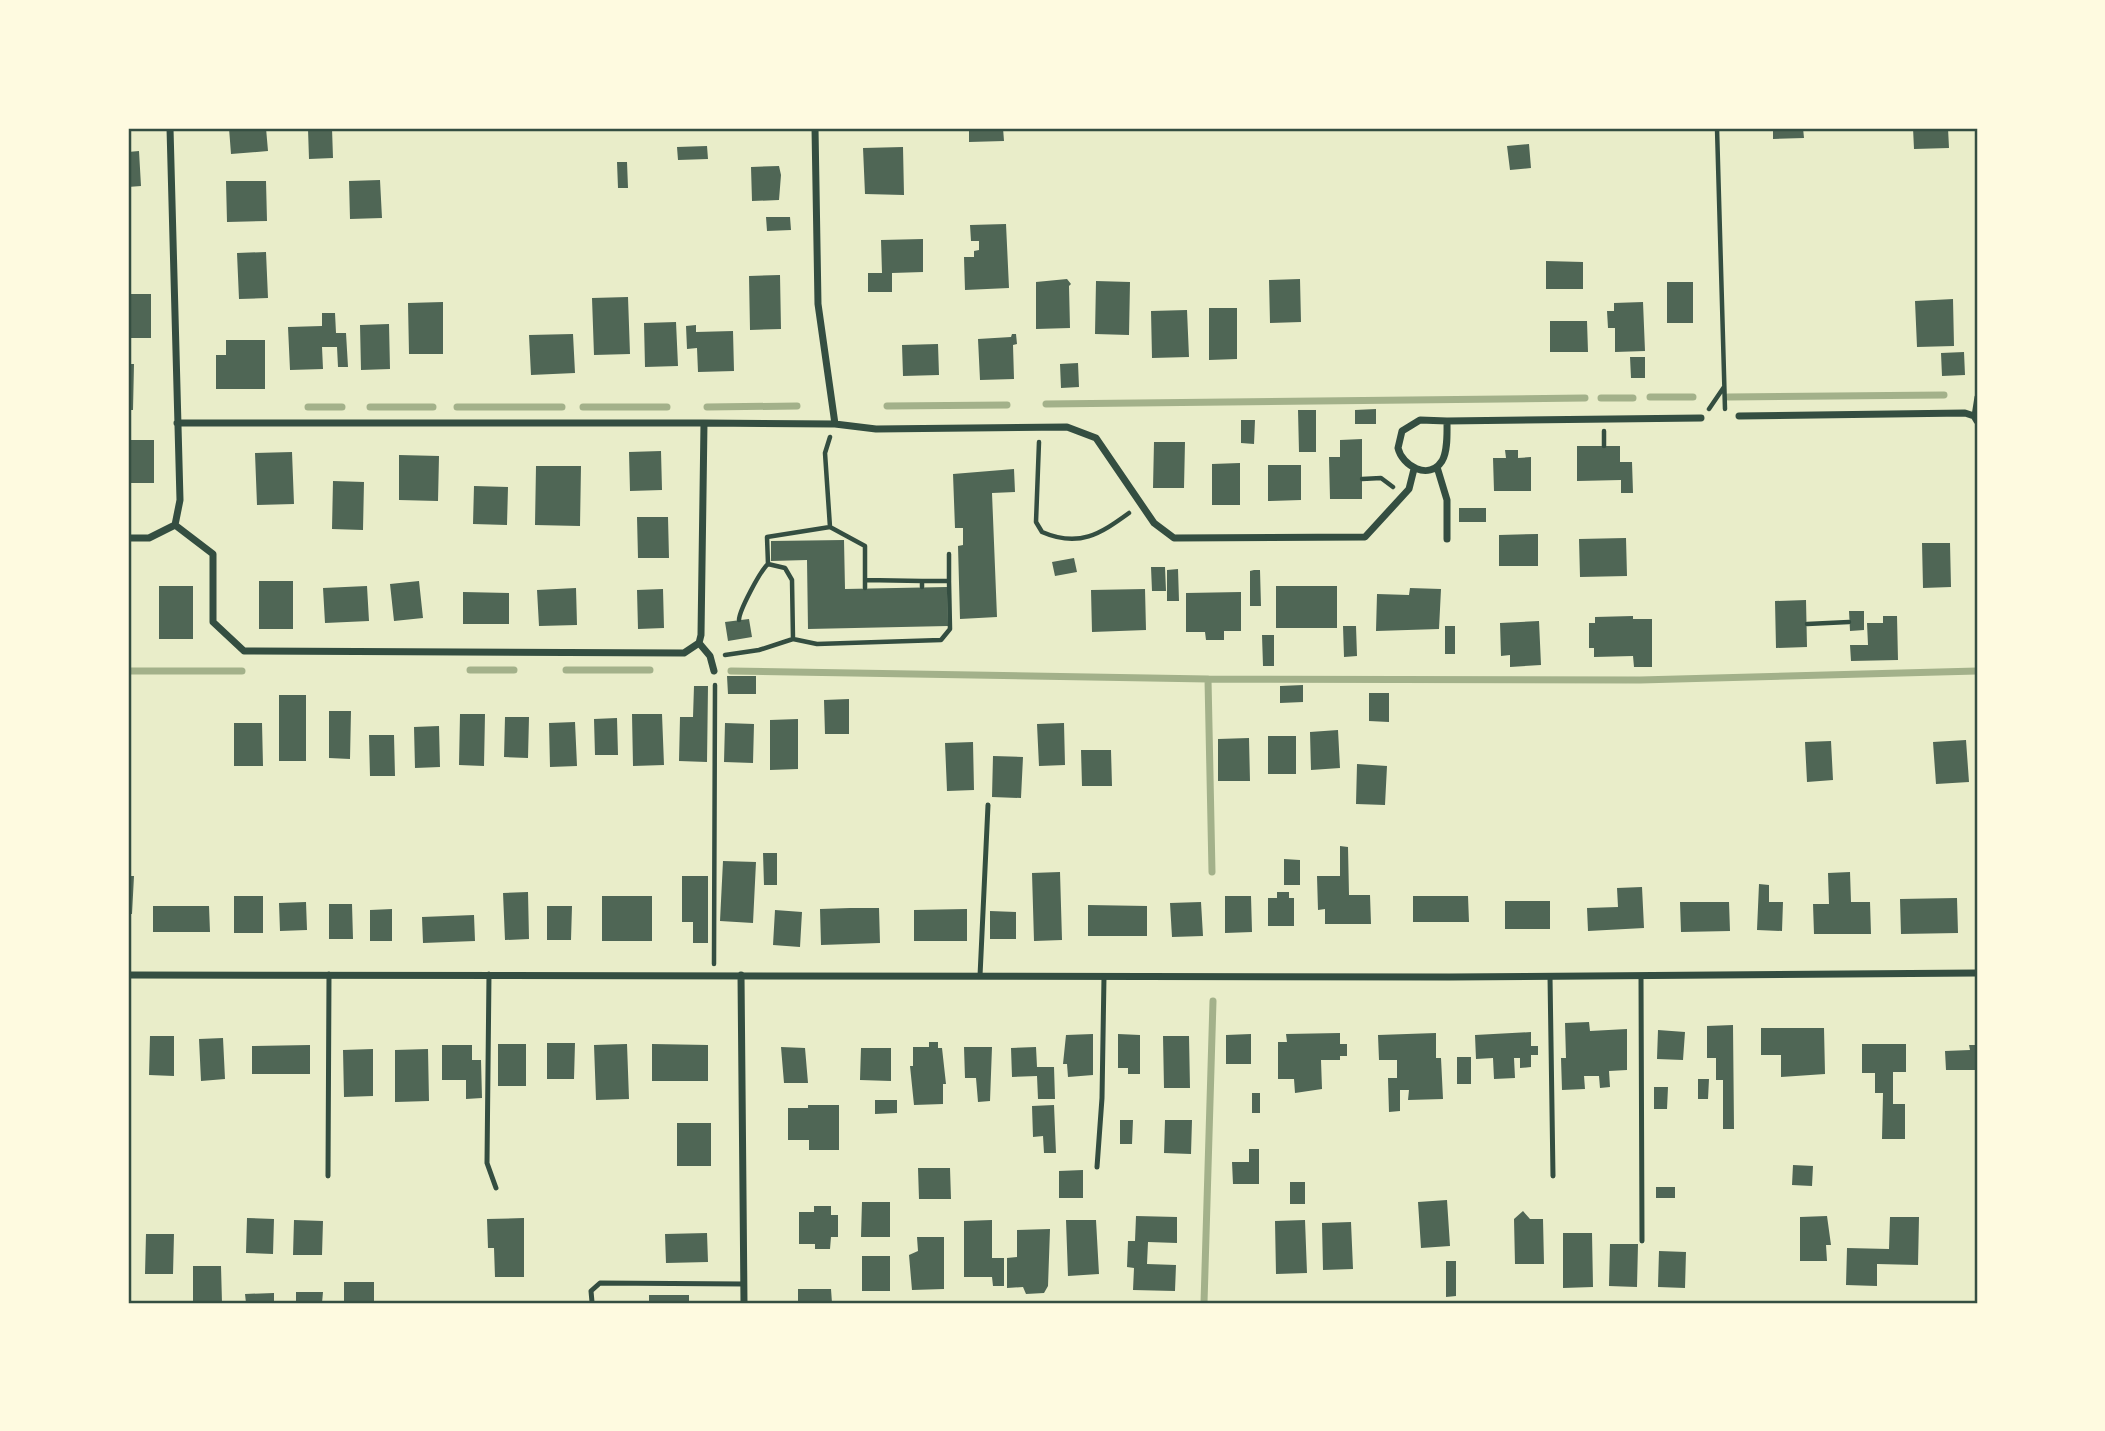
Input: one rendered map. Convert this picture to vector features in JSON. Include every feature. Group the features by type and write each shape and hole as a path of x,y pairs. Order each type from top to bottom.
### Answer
{"street":[{"path":"128,538 149,538 174,525 180,500 170,128"},
{"path":"815,128 818,304 835,424"},
{"path":"1740,416 1965,414 1976,419"},
{"path":"1447,421 1444,459 1437,467 1426,471 1414,469 1399,455 1398,442 1402,430 1420,420 1702,418"},
{"path":"177,423 835,424 876,429 1067,427 1096,438 1154,523 1174,538 1365,537 1409,489 1414,469"},
{"path":"704,423 699,643 710,656 715,671"},
{"path":"1437,467 1447,500 1447,539"},
{"path":"174,525 213,554 213,622 244,651 684,653 699,643"},
{"path":"128,975 1104,977 1977,973"},
{"path":"741,975 744,1303"}],"lane":[{"path":"1976,419 1977,397"},
{"path":"980,976 988,805"},
{"path":"328,1176 329,974"},
{"path":"489,974 487,1163 496,1188"},
{"path":"1641,975 1643,1241"},
{"path":"1550,976 1553,1176"},
{"path":"1097,1167 1102,1098 1104,977"},
{"path":"592,1303 591,1291 600,1283 744,1284"}],"path":[{"path":"1717,128 1726,417 1740,416"},
{"path":"1702,418 1724,386"},
{"path":"830,527 824,453 835,424"},
{"path":"1038,427 1037,522 1042,532 1071,539 1098,535 1141,505"},
{"path":"1362,479 1385,480 1402,496"},
{"path":"740,620 741,607 751,596 757,577 768,564 767,537 830,527 865,546 865,588"},
{"path":"710,656 759,650 793,639 817,643 942,640 950,629 949,554"},
{"path":"768,564 785,568 792,580 793,639"},
{"path":"865,580 922,584 950,581"},
{"path":"1807,624 1849,622"},
{"path":"715,671 715,975"}],"building":[{"path":"229,128 266,128 268,151 231,154"},
{"path":"332,128 333,158 309,159 308,129"},
{"path":"969,128 1003,128 1004,141 969,142"},
{"path":"1773,128 1803,128 1804,138 1773,139"},
{"path":"1913,128 1948,128 1949,148 1914,149"},
{"path":"1529,144 1531,168 1510,170 1507,146"},
{"path":"707,146 708,159 678,160 677,147"},
{"path":"903,147 904,195 865,194 863,148"},
{"path":"139,151 141,186 128,187 128,152"},
{"path":"617,162 627,162 628,188 618,188"},
{"path":"779,166 779,200 752,201 751,167"},
{"path":"380,180 382,218 350,219 349,181"},
{"path":"226,181 266,181 267,221 227,222"},
{"path":"128,211 131,211 131,256 128,256"},
{"path":"766,217 790,217 791,230 767,231"},
{"path":"1006,224 1009,288 965,290 964,257 974,257 974,251 979,250 979,241 971,241 970,225"},
{"path":"923,239 923,272 892,273 892,292 868,292 868,273 882,273 881,240"},
{"path":"266,252 268,298 239,299 237,253"},
{"path":"1546,261 1583,262 1583,289 1546,289"},
{"path":"780,275 781,329 750,330 749,276"},
{"path":"1067,279 1071,284 1070,328 1036,329 1036,282"},
{"path":"1300,279 1301,322 1270,323 1269,280"},
{"path":"1096,281 1130,282 1129,335 1095,334"},
{"path":"1667,282 1693,282 1693,323 1667,323"},
{"path":"128,294 151,294 151,338 128,338"},
{"path":"628,297 630,354 594,355 592,298"},
{"path":"1953,299 1954,346 1917,347 1915,301"},
{"path":"443,302 443,354 409,354 408,303"},
{"path":"1643,302 1645,351 1615,352 1615,328 1608,328 1607,311 1614,311 1614,303"},
{"path":"1209,308 1237,308 1237,359 1209,360"},
{"path":"1187,310 1189,357 1152,358 1151,311"},
{"path":"322,313 335,313 336,333 346,333 348,367 338,367 337,347 322,347 323,369 290,370 288,327 322,326"},
{"path":"1550,321 1587,321 1588,352 1550,352"},
{"path":"676,322 678,366 645,367 644,323"},
{"path":"389,324 390,369 361,370 360,325"},
{"path":"696,325 696,332 733,331 734,371 698,372 697,348 687,349 686,326"},
{"path":"573,334 575,373 531,375 529,335"},
{"path":"1016,334 1017,344 1013,345 1014,379 980,380 978,339 1011,337"},
{"path":"226,340 265,340 265,389 216,389 216,355 226,355"},
{"path":"938,344 939,375 903,376 902,345"},
{"path":"1964,352 1965,375 1942,376 1941,353"},
{"path":"1630,357 1645,357 1645,378 1631,378"},
{"path":"1078,363 1079,387 1061,388 1060,364"},
{"path":"128,364 134,364 133,410 128,410"},
{"path":"1376,409 1376,424 1355,424 1355,410"},
{"path":"1298,410 1316,410 1316,452 1299,452"},
{"path":"1241,420 1255,420 1254,444 1241,443"},
{"path":"1362,439 1362,499 1330,499 1329,457 1340,457 1340,440"},
{"path":"128,440 154,440 154,483 128,483"},
{"path":"1154,442 1185,442 1184,488 1153,488"},
{"path":"1577,446 1620,446 1620,462 1632,462 1633,493 1621,493 1621,480 1577,481"},
{"path":"1505,450 1518,450 1518,458 1531,457 1531,491 1494,491 1493,458 1506,458"},
{"path":"661,451 662,490 630,491 629,452"},
{"path":"292,452 294,504 257,505 255,453"},
{"path":"399,455 439,456 438,501 399,500"},
{"path":"1240,463 1240,505 1212,505 1212,464"},
{"path":"1268,465 1301,465 1301,500 1268,501"},
{"path":"536,466 581,466 580,526 535,525"},
{"path":"1014,469 1015,492 992,493 997,617 960,619 958,546 963,545 963,528 955,528 953,474"},
{"path":"333,481 364,482 363,530 332,529"},
{"path":"474,486 508,487 507,525 473,524"},
{"path":"1459,508 1486,508 1486,522 1459,522"},
{"path":"637,517 668,517 669,558 638,558"},
{"path":"1538,534 1538,566 1499,566 1499,535"},
{"path":"1626,538 1627,576 1580,577 1579,539"},
{"path":"844,540 845,589 947,587 948,626 808,629 807,560 771,561 771,541"},
{"path":"1922,543 1950,543 1951,587 1923,588"},
{"path":"1074,558 1077,572 1055,576 1052,562"},
{"path":"1151,567 1165,567 1166,591 1152,591"},
{"path":"1178,569 1179,601 1167,601 1167,570"},
{"path":"1260,570 1261,606 1250,606 1250,571"},
{"path":"259,581 293,581 293,629 259,629"},
{"path":"419,581 423,618 394,621 390,584"},
{"path":"159,586 193,586 193,639 159,639"},
{"path":"367,586 369,621 325,623 323,588"},
{"path":"1276,586 1337,586 1337,628 1276,628"},
{"path":"576,588 577,625 539,626 537,590"},
{"path":"1410,588 1441,589 1439,629 1376,631 1377,594 1409,595"},
{"path":"663,589 664,628 638,629 637,590"},
{"path":"1145,589 1146,630 1092,632 1091,590"},
{"path":"463,592 509,593 509,624 463,624"},
{"path":"1241,592 1241,631 1224,631 1224,640 1206,640 1205,632 1186,632 1186,593"},
{"path":"1806,600 1807,647 1776,648 1775,601"},
{"path":"1849,611 1864,611 1864,630 1850,631"},
{"path":"1633,616 1633,619 1652,619 1652,667 1634,667 1633,656 1594,657 1594,648 1589,648 1589,623 1595,623 1595,617"},
{"path":"1883,616 1897,616 1898,660 1851,661 1850,645 1868,645 1867,623 1883,623"},
{"path":"749,619 752,637 728,641 725,622"},
{"path":"1539,621 1541,665 1510,667 1510,655 1501,656 1500,623"},
{"path":"1343,626 1356,626 1357,656 1344,657"},
{"path":"1445,626 1455,626 1455,654 1445,654"},
{"path":"1262,635 1274,635 1274,666 1263,666"},
{"path":"727,676 756,676 756,694 728,694"},
{"path":"1303,685 1303,702 1280,703 1280,686"},
{"path":"694,686 708,686 707,762 679,761 680,717 693,717"},
{"path":"1369,693 1389,693 1389,722 1369,721"},
{"path":"279,695 306,695 306,761 279,761"},
{"path":"849,699 849,734 825,734 824,700"},
{"path":"329,711 351,711 350,759 329,758"},
{"path":"460,714 485,714 484,766 459,765"},
{"path":"632,714 662,714 664,765 633,766"},
{"path":"505,717 529,717 528,758 504,757"},
{"path":"617,718 618,755 595,755 594,719"},
{"path":"798,719 798,769 770,770 770,720"},
{"path":"575,722 577,766 550,767 549,723"},
{"path":"234,723 262,723 263,766 234,766"},
{"path":"725,723 754,724 753,763 724,762"},
{"path":"1064,723 1065,765 1039,766 1037,724"},
{"path":"439,726 440,767 415,768 414,727"},
{"path":"1338,730 1340,768 1311,770 1310,732"},
{"path":"369,735 394,735 395,776 370,776"},
{"path":"1268,736 1296,736 1296,774 1268,774"},
{"path":"1249,738 1250,781 1218,781 1218,739"},
{"path":"1966,740 1969,782 1936,784 1933,742"},
{"path":"1831,741 1833,780 1807,782 1805,742"},
{"path":"973,742 974,790 947,791 945,743"},
{"path":"1081,750 1111,750 1112,786 1082,786"},
{"path":"993,756 1023,757 1021,798 992,797"},
{"path":"1357,764 1387,766 1385,805 1356,804"},
{"path":"1340,846 1348,847 1349,895 1370,895 1371,924 1325,924 1325,909 1318,910 1317,876 1340,876"},
{"path":"763,853 777,853 777,885 764,885"},
{"path":"1284,859 1300,860 1300,885 1284,885"},
{"path":"723,861 756,862 753,923 720,921"},
{"path":"1060,872 1062,940 1034,941 1032,873"},
{"path":"1850,872 1851,902 1870,902 1871,934 1814,934 1813,904 1829,904 1828,873"},
{"path":"128,876 134,876 132,914 128,914"},
{"path":"682,876 708,876 708,943 693,943 693,922 682,922"},
{"path":"1759,884 1769,885 1769,902 1783,902 1782,931 1757,930"},
{"path":"1642,887 1644,928 1588,931 1587,908 1618,907 1617,888"},
{"path":"528,892 529,939 505,940 503,893"},
{"path":"1277,892 1289,892 1289,898 1294,898 1294,926 1268,926 1268,898 1277,898"},
{"path":"234,896 263,896 263,933 234,933"},
{"path":"602,896 652,896 652,941 602,941"},
{"path":"1225,896 1251,896 1252,932 1225,933"},
{"path":"1413,896 1468,896 1469,922 1413,922"},
{"path":"1957,898 1958,933 1901,934 1900,899"},
{"path":"1505,901 1550,901 1550,929 1505,929"},
{"path":"306,902 307,930 280,931 279,903"},
{"path":"1201,902 1203,936 1172,937 1170,903"},
{"path":"1680,902 1729,902 1730,931 1681,932"},
{"path":"329,904 352,904 353,939 329,939"},
{"path":"1088,905 1147,906 1147,936 1088,936"},
{"path":"153,906 209,906 210,932 153,932"},
{"path":"547,906 572,906 571,940 547,940"},
{"path":"879,908 880,943 821,945 820,909"},
{"path":"392,909 392,941 370,941 370,910"},
{"path":"967,909 967,941 914,941 914,910"},
{"path":"775,910 802,912 800,947 773,945"},
{"path":"990,911 1016,912 1016,939 990,939"},
{"path":"474,915 475,941 423,943 422,917"},
{"path":"1589,1022 1590,1031 1627,1029 1627,1070 1609,1071 1610,1087 1600,1088 1599,1076 1584,1076 1585,1089 1562,1090 1561,1058 1566,1058 1565,1023"},
{"path":"1733,1025 1734,1129 1723,1129 1723,1080 1716,1080 1716,1058 1707,1058 1707,1026"},
{"path":"1761,1028 1824,1028 1825,1074 1781,1077 1781,1055 1761,1055"},
{"path":"1658,1030 1685,1032 1683,1060 1657,1059"},
{"path":"1531,1032 1531,1046 1538,1046 1538,1055 1531,1055 1531,1067 1520,1068 1520,1058 1514,1058 1515,1078 1494,1079 1493,1058 1476,1059 1475,1035"},
{"path":"1340,1033 1340,1044 1347,1044 1347,1056 1340,1056 1340,1060 1321,1060 1322,1089 1295,1093 1294,1079 1278,1079 1278,1042 1287,1042 1286,1034"},
{"path":"1436,1033 1436,1058 1441,1058 1443,1099 1408,1100 1409,1090 1400,1090 1400,1111 1389,1112 1388,1078 1397,1078 1397,1060 1379,1060 1378,1035"},
{"path":"1093,1034 1093,1075 1068,1077 1067,1064 1063,1064 1066,1035"},
{"path":"1118,1034 1140,1035 1140,1074 1128,1074 1128,1068 1118,1068"},
{"path":"1251,1034 1251,1064 1226,1064 1226,1035"},
{"path":"150,1036 174,1036 174,1076 149,1075"},
{"path":"1163,1036 1189,1036 1190,1088 1164,1088"},
{"path":"223,1038 225,1079 201,1081 199,1039"},
{"path":"929,1042 938,1042 938,1048 942,1048 946,1084 943,1084 943,1104 914,1105 910,1066 913,1066 913,1047 929,1047"},
{"path":"547,1043 575,1043 574,1079 547,1079"},
{"path":"498,1044 526,1044 526,1086 498,1086"},
{"path":"627,1044 629,1099 596,1100 594,1045"},
{"path":"652,1044 708,1045 708,1081 652,1081"},
{"path":"1862,1044 1906,1044 1906,1072 1893,1072 1893,1104 1905,1104 1905,1139 1882,1139 1883,1093 1875,1093 1875,1073 1862,1073"},
{"path":"310,1045 310,1074 252,1074 252,1046"},
{"path":"442,1045 472,1045 472,1060 481,1060 482,1098 466,1099 466,1080 442,1080"},
{"path":"1969,1045 1977,1045 1977,1070 1946,1070 1945,1051 1970,1050"},
{"path":"781,1047 805,1048 808,1083 784,1083"},
{"path":"964,1047 992,1047 990,1101 978,1102 976,1078 965,1078"},
{"path":"1036,1047 1037,1067 1054,1067 1055,1099 1038,1099 1037,1076 1012,1077 1011,1048"},
{"path":"861,1048 891,1048 891,1081 860,1080"},
{"path":"373,1049 373,1096 344,1097 343,1050"},
{"path":"428,1049 429,1101 395,1102 395,1050"},
{"path":"1457,1057 1471,1057 1471,1084 1457,1084"},
{"path":"1698,1079 1709,1079 1708,1099 1698,1099"},
{"path":"1654,1087 1668,1087 1667,1109 1654,1109"},
{"path":"1252,1093 1260,1093 1260,1113 1252,1113"},
{"path":"875,1100 897,1100 897,1113 875,1114"},
{"path":"808,1105 839,1105 839,1150 809,1150 809,1140 788,1140 788,1108 808,1108"},
{"path":"1054,1105 1056,1153 1044,1153 1043,1136 1033,1137 1032,1106"},
{"path":"1120,1120 1133,1120 1132,1144 1120,1144"},
{"path":"1165,1120 1192,1120 1191,1154 1164,1153"},
{"path":"677,1123 711,1123 711,1166 677,1166"},
{"path":"1249,1149 1259,1149 1259,1184 1233,1184 1232,1162 1249,1162"},
{"path":"1793,1165 1813,1166 1812,1186 1792,1185"},
{"path":"918,1168 950,1168 951,1199 919,1199"},
{"path":"1083,1170 1083,1198 1059,1198 1059,1171"},
{"path":"1290,1182 1305,1182 1305,1204 1290,1204"},
{"path":"1656,1187 1675,1187 1675,1198 1656,1198"},
{"path":"1447,1200 1450,1246 1421,1248 1418,1202"},
{"path":"862,1202 890,1202 890,1237 861,1237"},
{"path":"814,1206 831,1206 831,1215 838,1215 838,1237 831,1237 830,1249 815,1249 815,1244 799,1244 799,1212 814,1212"},
{"path":"1523,1211 1530,1219 1543,1219 1544,1264 1515,1264 1514,1219"},
{"path":"1136,1216 1177,1217 1177,1243 1148,1242 1147,1264 1176,1265 1175,1291 1133,1290 1134,1268 1127,1267 1128,1241 1135,1241"},
{"path":"1827,1216 1831,1245 1826,1245 1827,1261 1800,1261 1800,1217"},
{"path":"1890,1217 1919,1217 1918,1265 1877,1264 1877,1286 1846,1285 1847,1248 1889,1249"},
{"path":"247,1218 274,1219 273,1254 246,1253"},
{"path":"524,1218 524,1277 495,1277 494,1248 488,1248 487,1219"},
{"path":"294,1220 323,1221 322,1255 293,1255"},
{"path":"992,1220 992,1258 1004,1258 1004,1286 993,1286 992,1277 964,1277 964,1221"},
{"path":"1066,1220 1096,1220 1099,1274 1068,1276"},
{"path":"1305,1220 1307,1273 1276,1274 1275,1221"},
{"path":"1351,1222 1353,1269 1323,1270 1322,1223"},
{"path":"1050,1229 1048,1286 1044,1293 1026,1294 1023,1287 1007,1288 1007,1258 1017,1257 1017,1230"},
{"path":"707,1233 708,1262 666,1263 665,1234"},
{"path":"1563,1233 1592,1233 1593,1287 1563,1288"},
{"path":"146,1234 174,1234 173,1274 145,1274"},
{"path":"917,1237 944,1237 944,1289 912,1290 909,1255 918,1251"},
{"path":"1610,1244 1638,1244 1637,1287 1609,1286"},
{"path":"1659,1251 1686,1252 1685,1288 1658,1287"},
{"path":"862,1256 890,1256 890,1291 862,1291"},
{"path":"1446,1261 1456,1261 1456,1296 1446,1297"},
{"path":"193,1266 221,1266 222,1303 193,1303"},
{"path":"344,1282 374,1282 374,1303 344,1303"},
{"path":"798,1289 831,1289 832,1303 798,1303"},
{"path":"296,1292 323,1292 322,1303 296,1303"},
{"path":"274,1293 274,1303 246,1303 245,1294"},
{"path":"649,1295 689,1295 689,1303 649,1303"}],"waterway":[{"path":"1728,397 1944,395"},
{"path":"1650,397 1693,397"},
{"path":"1046,404 1585,398"},
{"path":"1601,398 1633,398"},
{"path":"887,406 1007,405"},
{"path":"707,407 797,406"},
{"path":"308,407 342,407"},
{"path":"370,407 433,407"},
{"path":"457,407 562,407"},
{"path":"583,407 667,407"},
{"path":"470,670 514,670"},
{"path":"566,670 650,670"},
{"path":"128,671 242,671"},
{"path":"731,671 1208,679 1640,680 1977,671"},
{"path":"1208,679 1212,872"},
{"path":"1204,1303 1213,1001"}]}
